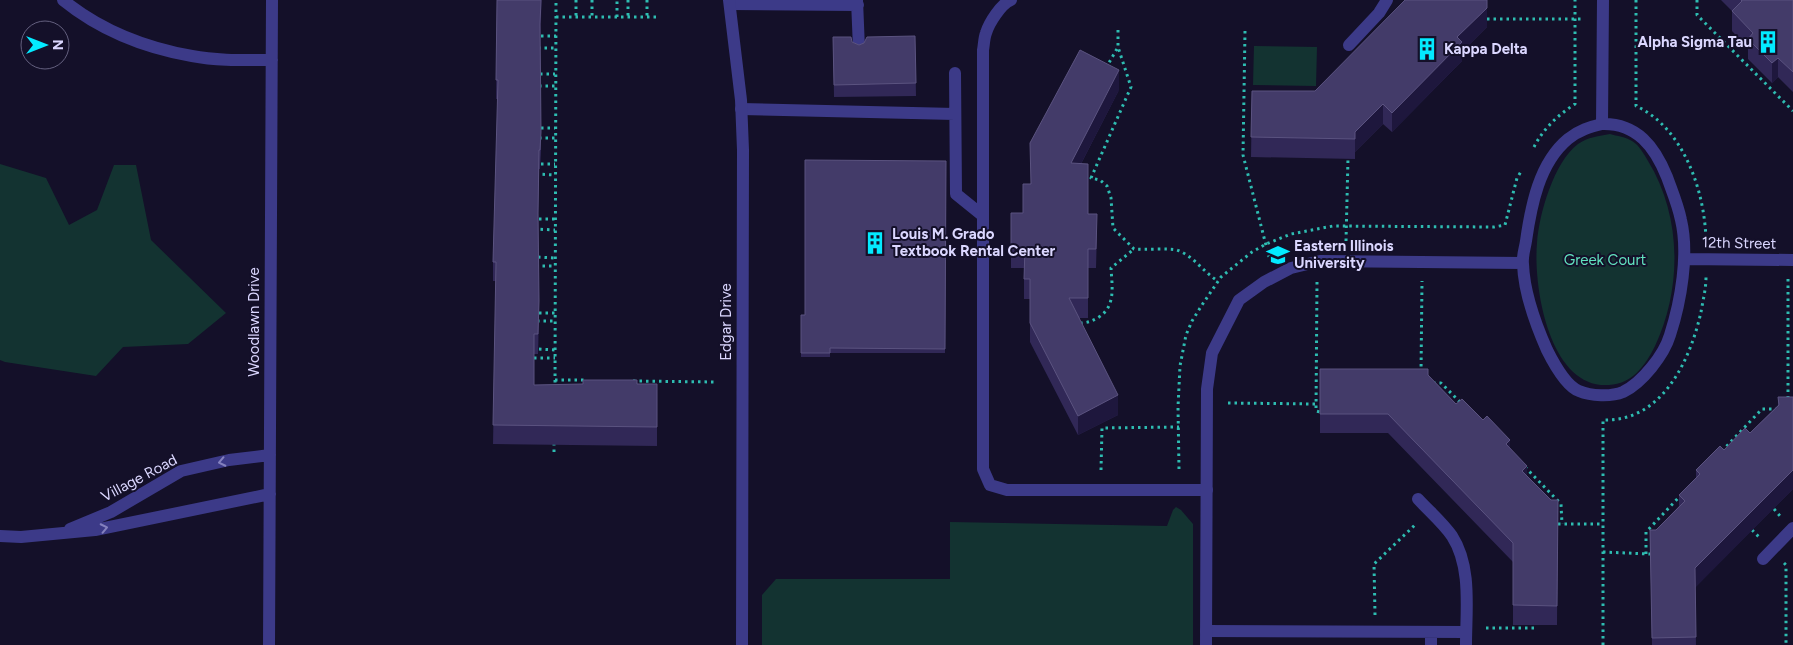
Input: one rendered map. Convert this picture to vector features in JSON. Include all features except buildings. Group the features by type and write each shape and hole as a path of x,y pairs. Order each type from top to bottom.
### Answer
{"street":[{"path":"63,0 107,28 150,46 193,56 237,60 272,60"},
{"name":"Woodlawn Drive","path":"269,645 272,0"},
{"path":"1011,0 995,17 986,32 983,50 983,469 990,484 1007,490 1207,490"},
{"path":"1349,44 1379,13 1387,0"},
{"path":"1602,124 1603,0"},
{"path":"730,2 858,2 858,49"},
{"name":"Edgar Drive","path":"730,2 741,109 743,150 742,645"},
{"path":"955,74 956,194 982,215"},
{"path":"741,109 955,114"},
{"path":"1602,124 1616,124 1635,131 1653,148 1663,168 1682,221 1684,259 1682,285 1670,336 1658,360 1640,381 1623,392 1602,396 1578,391 1565,379 1550,356 1539,332 1530,305 1522,263 1535,196 1546,166 1567,140 1583,129 1602,124"},
{"name":"12th Street","path":"1684,259 1793,260"},
{"path":"1206,645 1207,388 1212,353 1239,300 1264,282 1291,268 1320,261 1522,263"},
{"name":"Village Road","path":"56,534 111,512 181,470 230,460 270,455"},
{"name":"Village Road","path":"0,536 21,537 95,530 270,494"},
{"path":"1418,499 1452,536 1462,560 1466,584 1466,645"},
{"path":"1768,554 1793,528"},
{"path":"1206,631 1431,632 1466,630"},
{"path":"1431,632 1431,645"}],"path":[{"path":"555,394 556,0"},
{"path":"576,0 576,17"},
{"path":"592,0 592,17"},
{"path":"617,0 617,17"},
{"path":"628,0 628,17"},
{"path":"647,0 647,17"},
{"path":"1532,150 1538,138 1553,121 1575,104 1575,0"},
{"path":"1697,0 1697,15 1793,111"},
{"path":"556,17 659,17"},
{"path":"1487,20 1585,19"},
{"path":"1091,178 1132,88 1118,47 1118,30"},
{"path":"1245,31 1243,155 1270,260"},
{"path":"541,36 556,36"},
{"path":"1104,71 1118,47"},
{"path":"535,48 555,48"},
{"path":"540,74 555,74"},
{"path":"536,86 555,86"},
{"path":"541,128 555,128"},
{"path":"1244,132 1251,132"},
{"path":"536,138 555,138"},
{"path":"1346,241 1348,158"},
{"path":"1179,469 1178,407 1180,366 1186,335 1192,321 1229,268 1266,244 1315,228 1334,226 1494,227 1505,225 1517,178 1525,163"},
{"path":"541,164 555,164"},
{"path":"536,174 555,175"},
{"path":"1082,178 1100,180 1107,186 1111,198 1113,228 1134,249"},
{"path":"538,219 555,219"},
{"path":"533,229 555,230"},
{"path":"1072,323 1086,323 1106,312 1112,300 1111,268 1134,249 1176,250 1194,260 1208,275 1218,282"},
{"path":"538,257 555,258"},
{"path":"533,266 555,266"},
{"path":"1420,374 1422,276"},
{"path":"1317,279 1316,411 1320,412"},
{"path":"1788,280 1788,409"},
{"path":"539,313 555,313"},
{"path":"534,320 555,321"},
{"path":"538,350 555,350"},
{"path":"534,358 555,358"},
{"path":"555,380 589,380"},
{"path":"580,380 580,388"},
{"path":"625,381 715,382"},
{"path":"633,381 633,390"},
{"path":"643,388 644,381"},
{"path":"1427,383 1440,383 1462,404"},
{"path":"1228,404 1316,404"},
{"path":"1717,457 1762,409 1780,409"},
{"path":"1603,420 1603,645"},
{"path":"1101,470 1101,426 1178,427"},
{"path":"554,439 554,455"},
{"path":"1730,443 1734,448"},
{"path":"1521,463 1562,504 1560,524 1603,524"},
{"path":"1524,473 1528,470"},
{"path":"1603,552 1648,554 1646,532 1684,492"},
{"path":"1678,498 1682,503"},
{"path":"1375,631 1374,564 1429,511"},
{"path":"1752,530 1768,554 1786,565 1786,645"},
{"path":"1466,630 1534,628 1534,625"}],"green space":[{"path":"1254,46 1317,47 1316,86 1253,85"},
{"name":"Greek Court","path":"1610,134 1627,138 1635,143 1648,161 1659,182 1667,205 1672,229 1674,277 1664,324 1647,360 1637,373 1631,377 1617,384 1609,385 1589,382 1572,371 1559,353 1549,332 1542,308 1536,262 1538,231 1541,218 1549,189 1562,163 1569,152 1578,144 1594,137"},
{"path":"0,164 46,178 69,225 97,210 114,165 136,165 151,240 226,313 188,344 123,347 96,376 0,360"},
{"path":"1176,507 1193,524 1193,645 762,645 762,595 776,579 950,579 950,522 1167,526"}],"place":[{"name":"Alpha Sigma Tau","path":"1768,42"},
{"name":"Kappa Delta","path":"1427,49"},
{"name":"Louis M. Grado Textbook Rental Center","path":"875,243"},
{"name":"Eastern Illinois University","path":"1278,255"}]}
